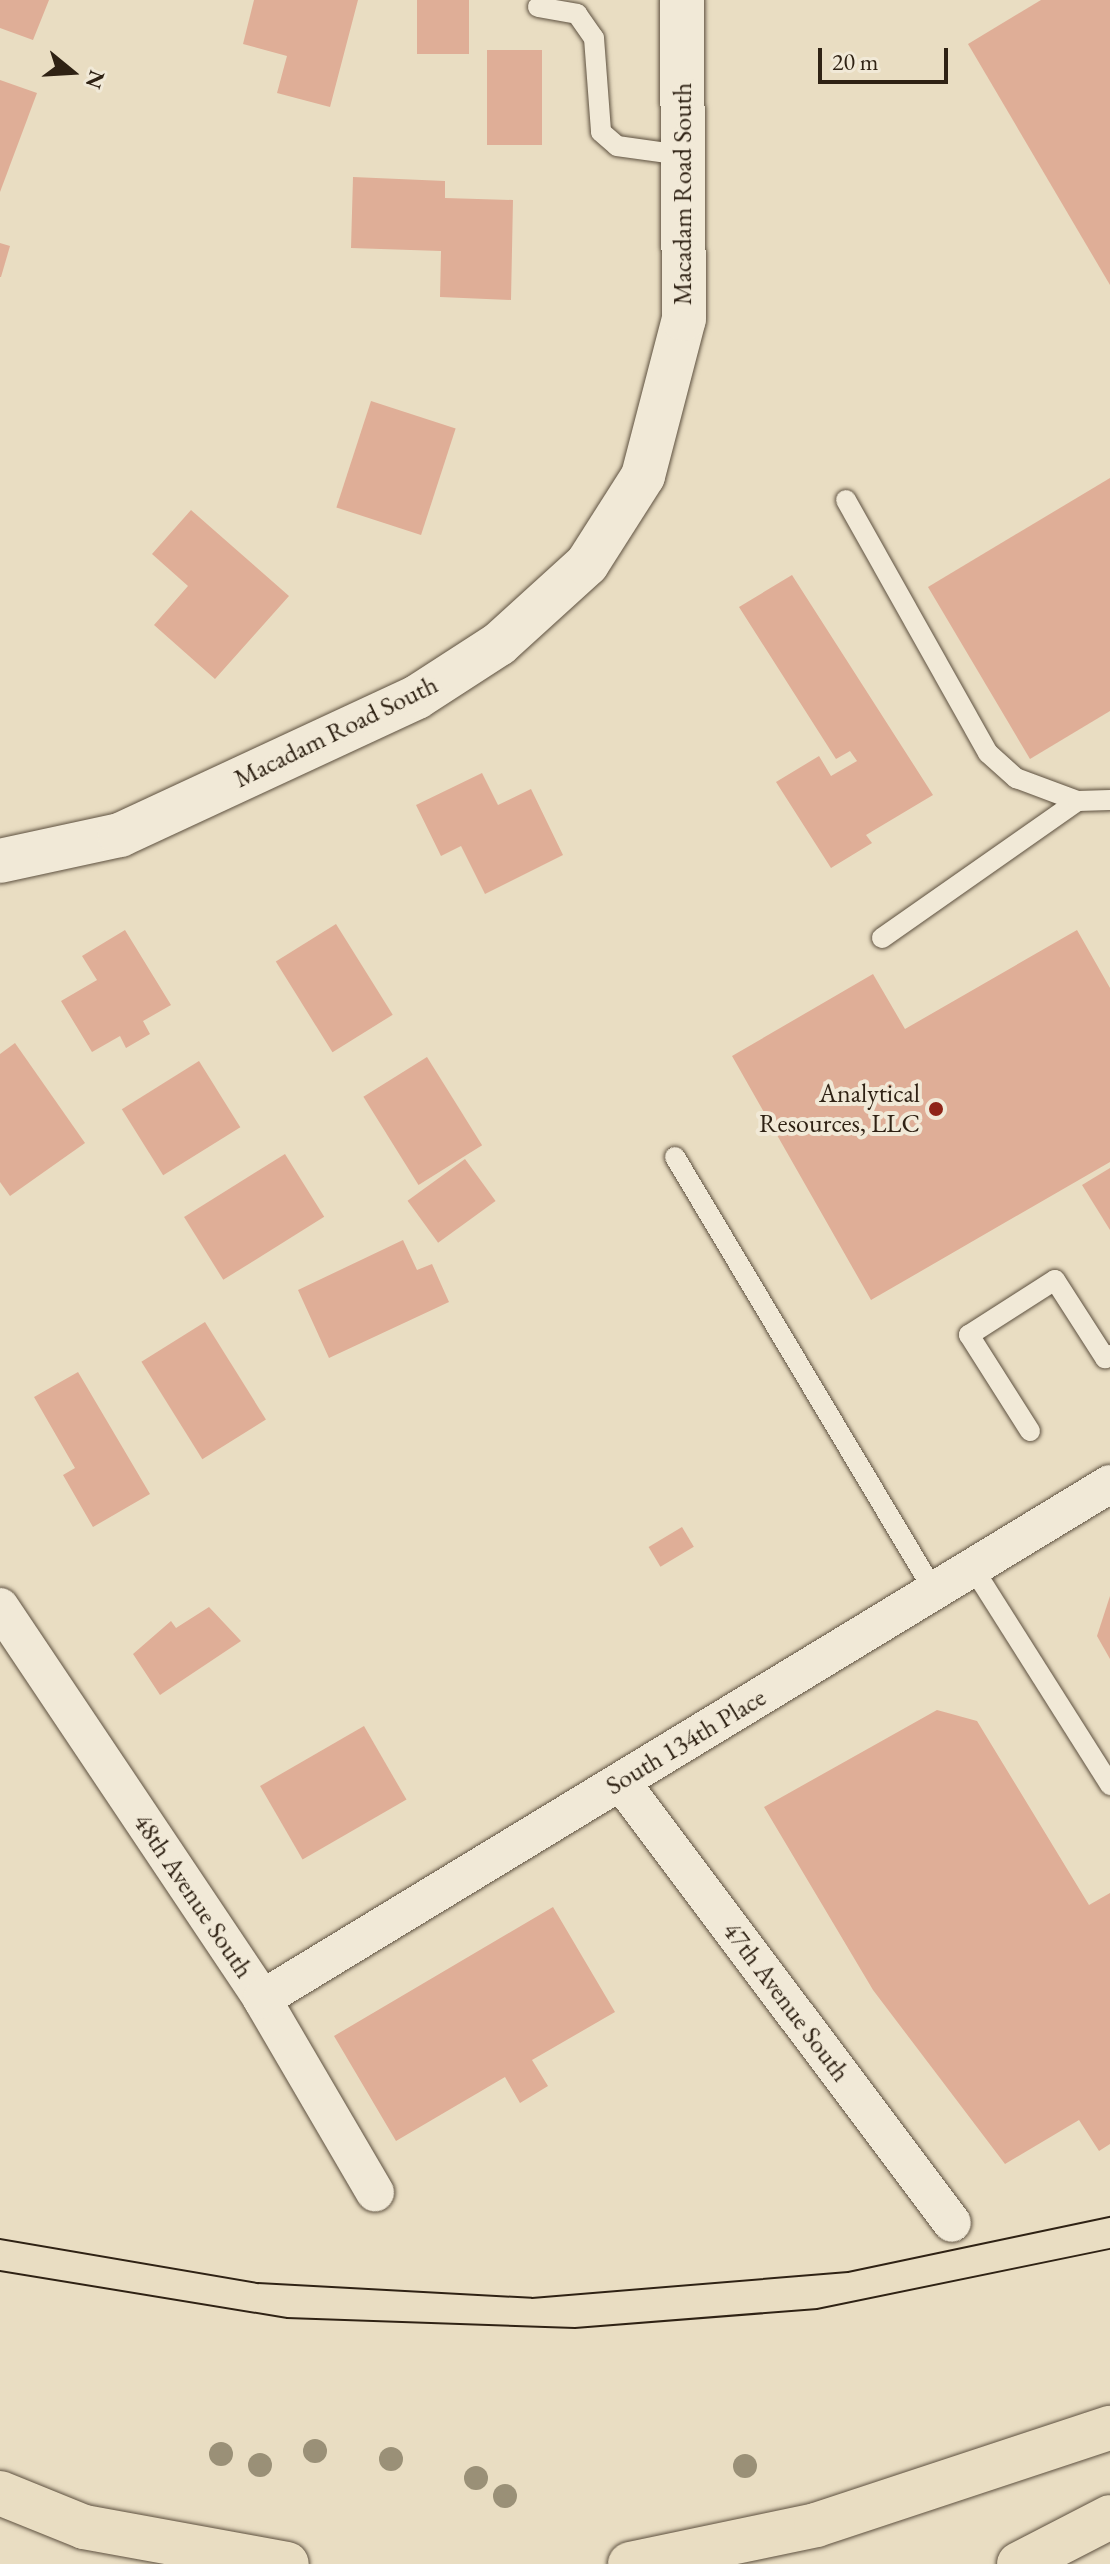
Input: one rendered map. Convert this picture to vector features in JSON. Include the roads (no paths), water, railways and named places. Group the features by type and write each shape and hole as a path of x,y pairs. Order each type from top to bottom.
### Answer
{"highway":[{"path":"630,2564 831,2521 1110,2428"},
{"path":"0,2493 84,2527 287,2564"},
{"path":"1019,2564 1110,2517"}],"street":[{"name":"Macadam Road South","path":"0,861 120,835 417,697 499,644 587,564 643,476 670,393 684,319 682,0"},
{"name":"South 134th Place","path":"262,1999 1110,1484"},
{"name":"48th Avenue South","path":"5,1622 262,1999 375,2192"},
{"name":"47th Avenue South","path":"621,1782 952,2223"}],"lane":[{"path":"538,7 577,14 594,38 601,132 617,146 682,155"},
{"path":"846,500 988,753 1016,778 1078,801 1110,800"},
{"path":"882,938 1078,801"},
{"path":"675,1157 934,1591"},
{"path":"1030,1431 969,1335 1055,1280 1108,1360"},
{"path":"973,1568 1110,1785"}],"tram line":[{"path":"0,2239 258,2283 532,2298 848,2272 1110,2217"},
{"path":"0,2271 287,2318 575,2328 817,2309 1110,2249"}],"place":[{"name":"Analytical Resources, LLC","path":"936,1109"}]}
